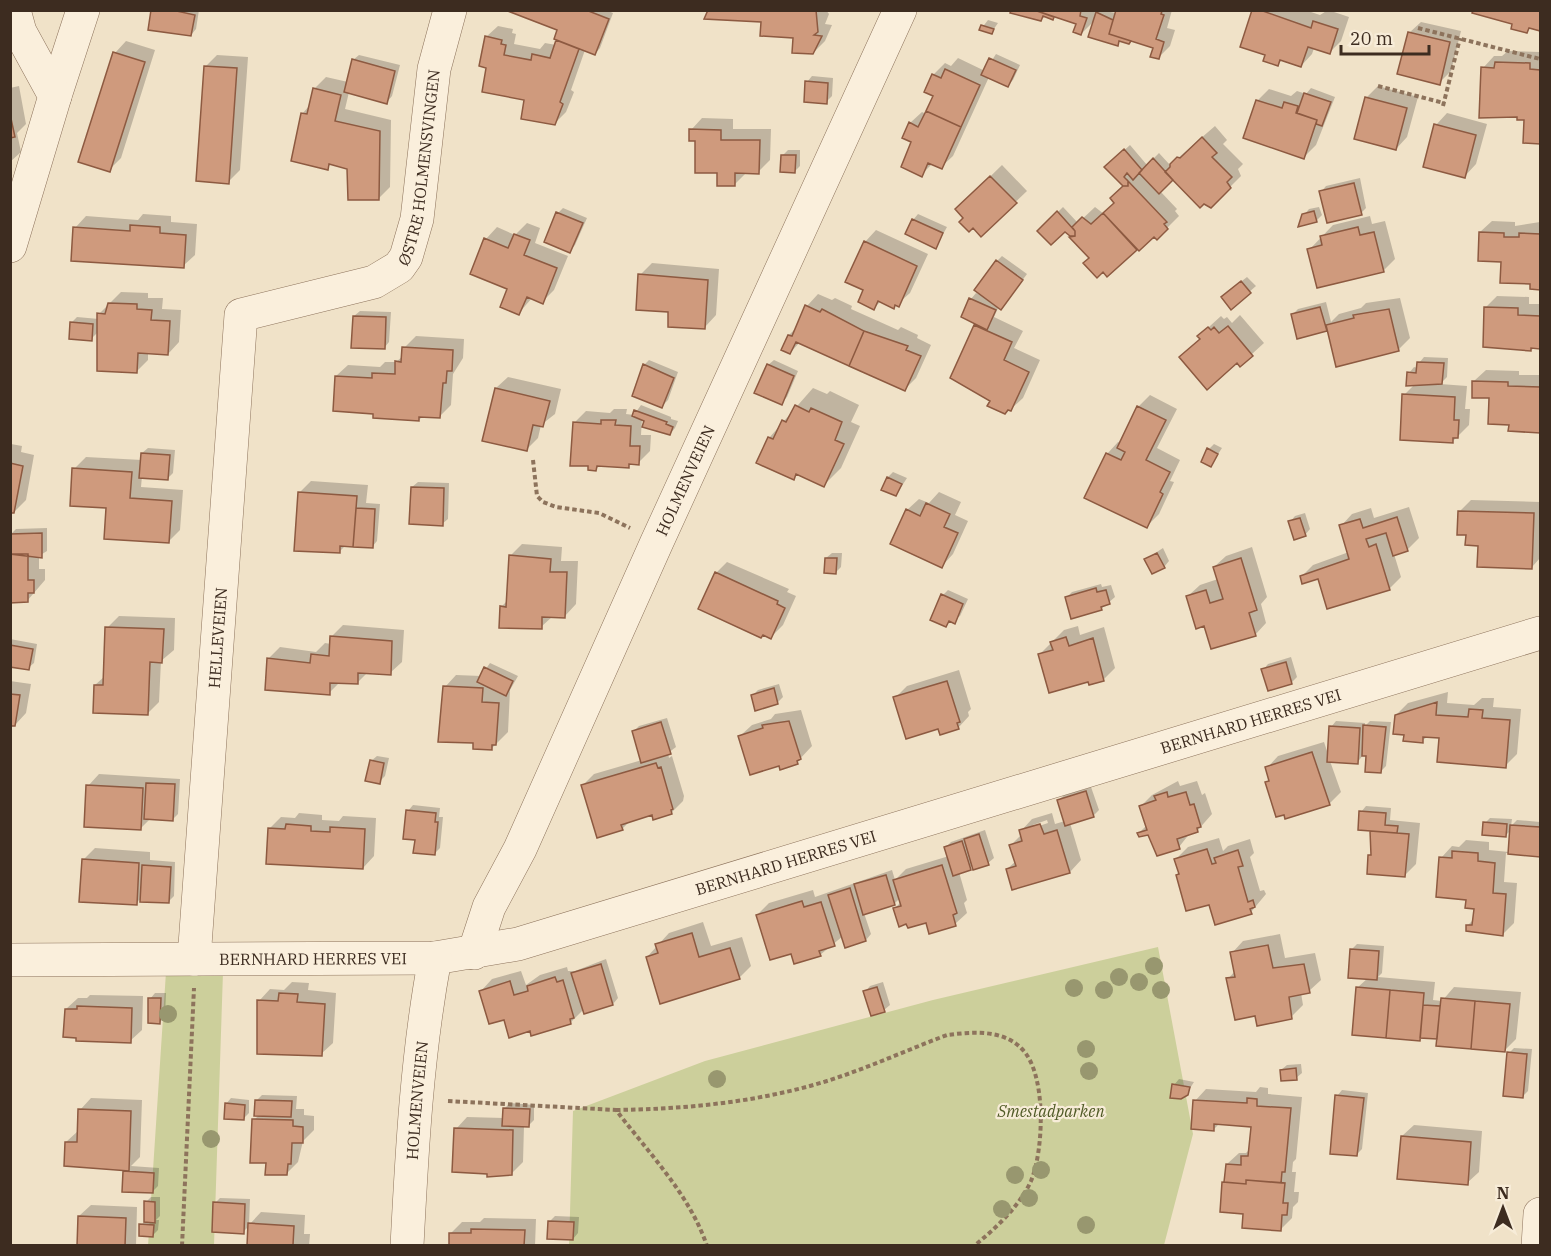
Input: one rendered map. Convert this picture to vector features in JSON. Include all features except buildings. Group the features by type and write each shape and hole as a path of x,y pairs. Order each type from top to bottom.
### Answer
{"street":[{"path":"14,10 20,32 55,96"},
{"path":"10,246 83,10"},
{"name":"ØSTRE HOLMENSVINGEN","path":"241,315 374,282 399,267 406,256 417,219 434,69 450,10"},
{"name":"HOLMENVEIEN","path":"474,954 489,907 520,849 656,544 900,10"},
{"name":"HELLEVEIEN","path":"194,959 241,315"},
{"name":"BERNHARD HERRES VEI","path":"10,960 435,958 474,954 518,944 1540,633"},
{"name":"HOLMENVEIEN","path":"407,1245 415,1100 424,1018 435,958"},
{"path":"1538,1245 1540,1214"}],"path":[{"path":"1418,28 1540,59"},
{"path":"1378,86 1444,105 1460,38"},
{"path":"532,460 537,496 543,502 556,507 599,513 656,544"},
{"path":"182,1245 194,959"},
{"path":"415,1100 616,1110 679,1109 771,1095 828,1081 947,1035 968,1032 1003,1036 1021,1047 1033,1068 1041,1126 1038,1157 1031,1181 1013,1209 995,1229 974,1245"},
{"path":"616,1110 676,1189 701,1228 707,1245"}],"green space":[{"name":"Smestadparken","path":"1158,947 1193,1134 1164,1245 569,1246 573,1111 705,1061 933,1000"},
{"path":"166,972 223,972 214,1245 148,1246"}]}
